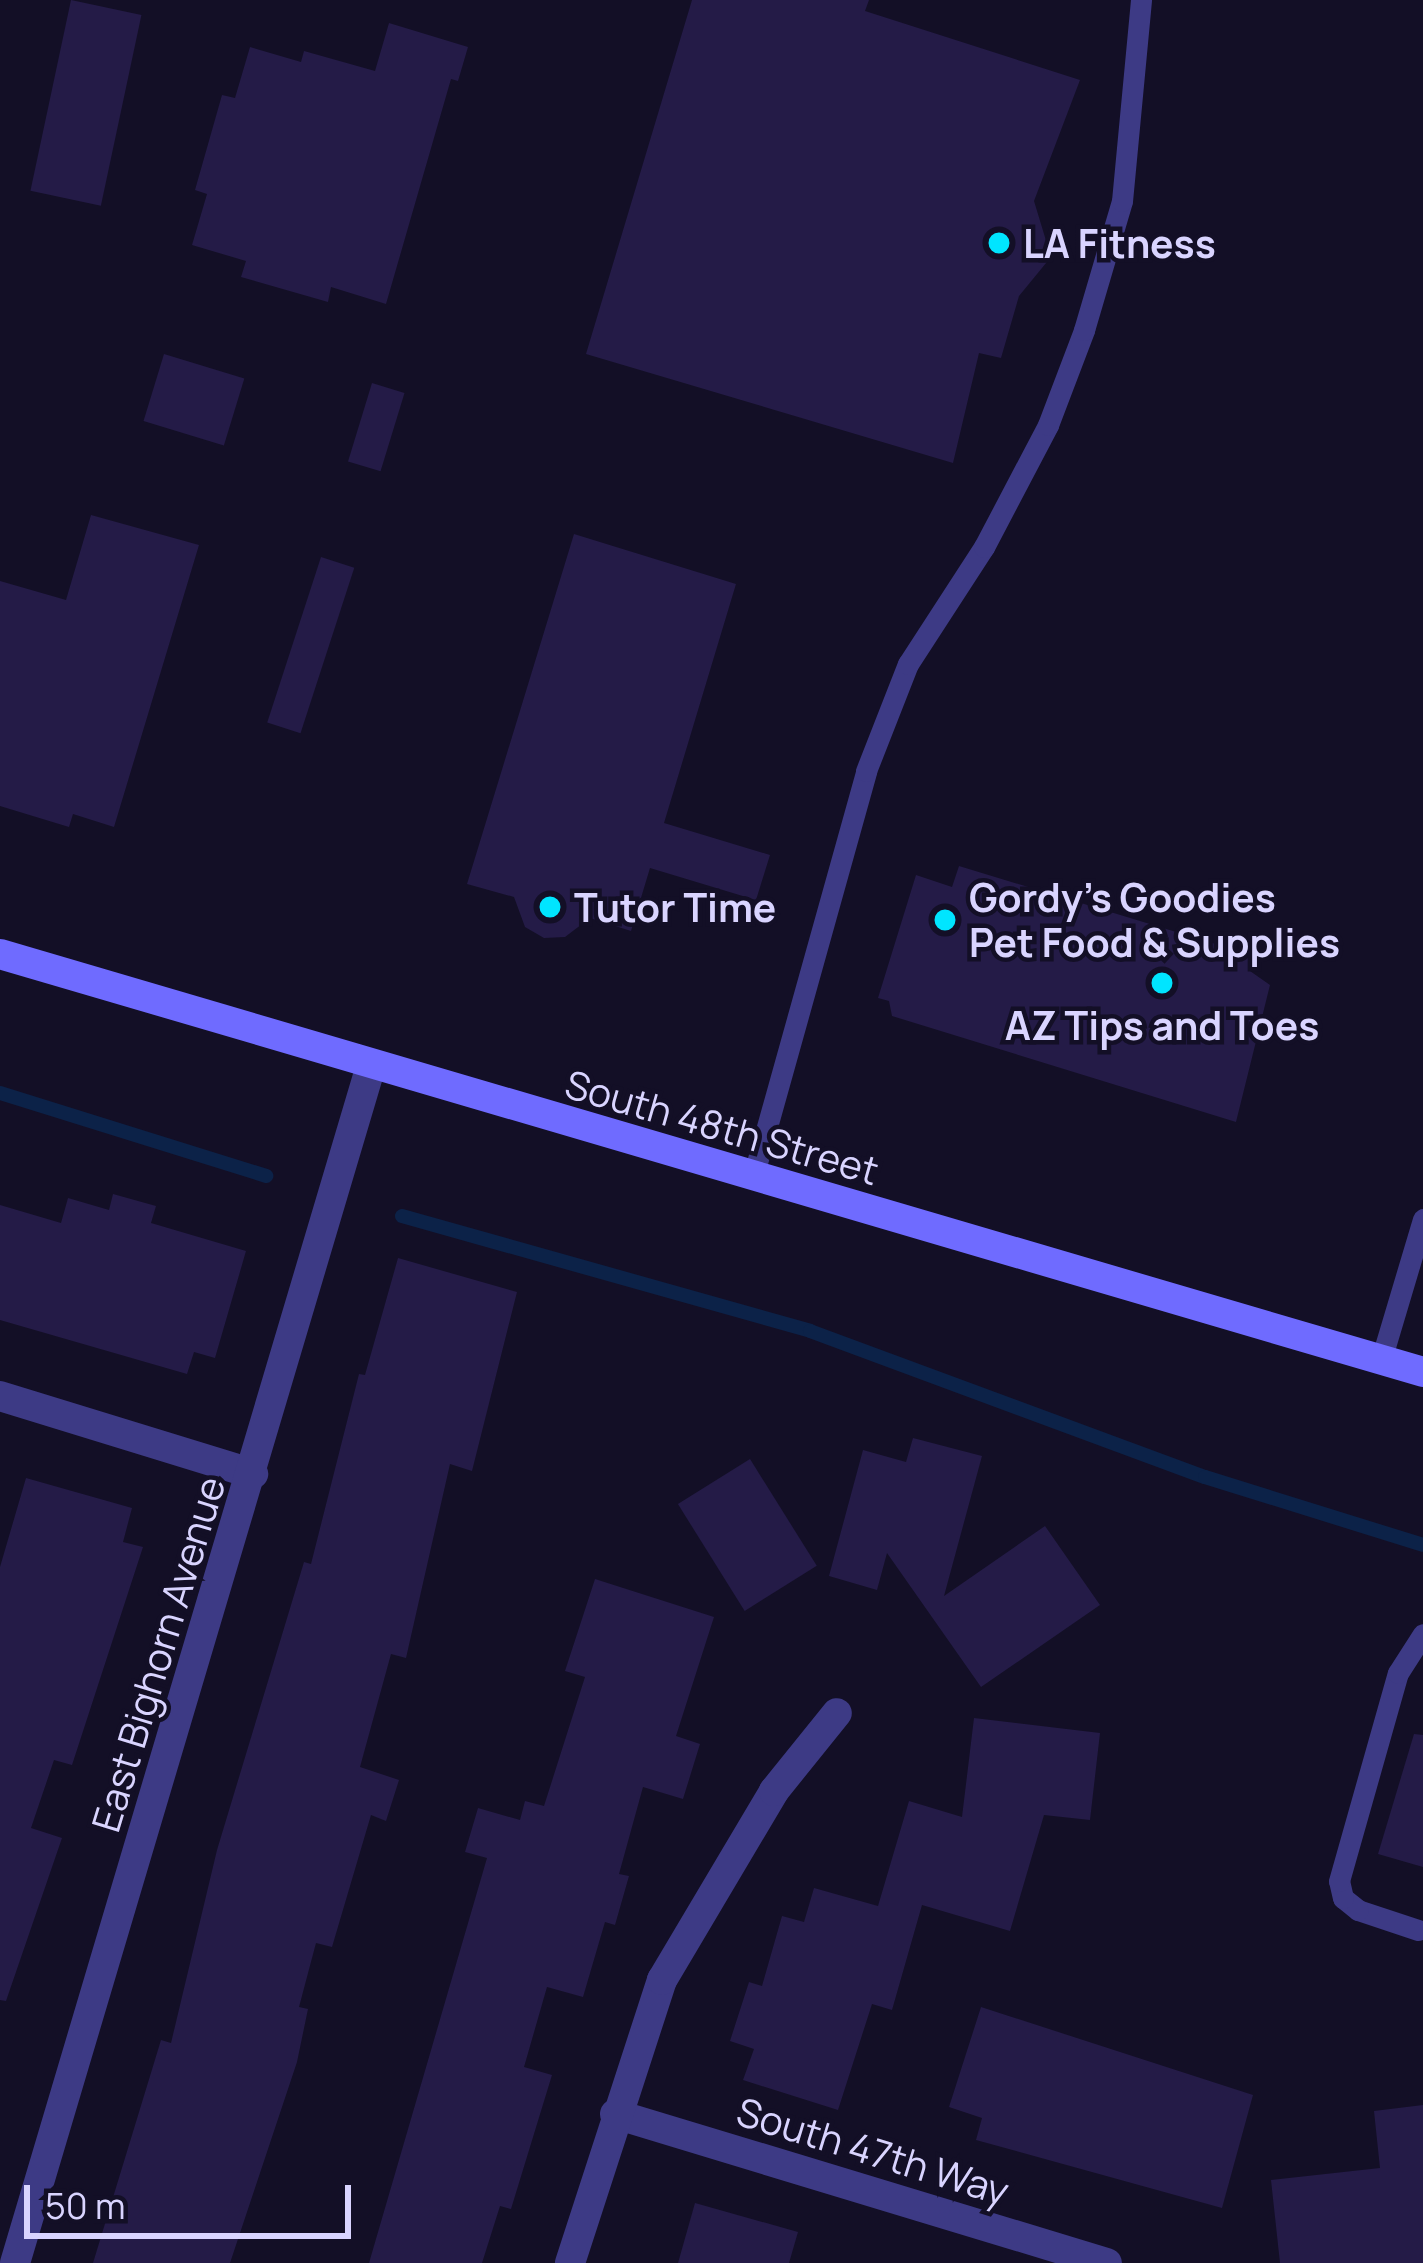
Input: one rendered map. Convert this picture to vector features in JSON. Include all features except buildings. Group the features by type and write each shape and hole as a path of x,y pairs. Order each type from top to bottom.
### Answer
{"main road":[{"name":"South 48th Street","path":"0,954 1423,1372"}],"street":[{"name":"East Bighorn Avenue","path":"16,2263 371,1066"},
{"path":"0,1396 253,1474"},
{"path":"571,2263 615,2114 662,1980 774,1791 838,1713"},
{"name":"South 47th Way","path":"615,2114 1107,2263"}],"lane":[{"path":"753,1177 891,706 1048,424 1084,330 1122,201 1142,0"},
{"path":"1381,1360 1423,1219"},
{"path":"1418,1930 1358,1910 1342,1898 1339,1881 1398,1673 1423,1634"}],"waterway":[{"path":"0,1093 266,1176"},
{"path":"402,1216 810,1331 1205,1477 1423,1545"}],"place":[{"name":"LA Fitness","path":"999,243"},
{"name":"Tutor Time","path":"550,907"},
{"name":"Gordy's Goodies Pet Food & Supplies","path":"945,920"},
{"name":"AZ Tips and Toes","path":"1162,983"}]}
